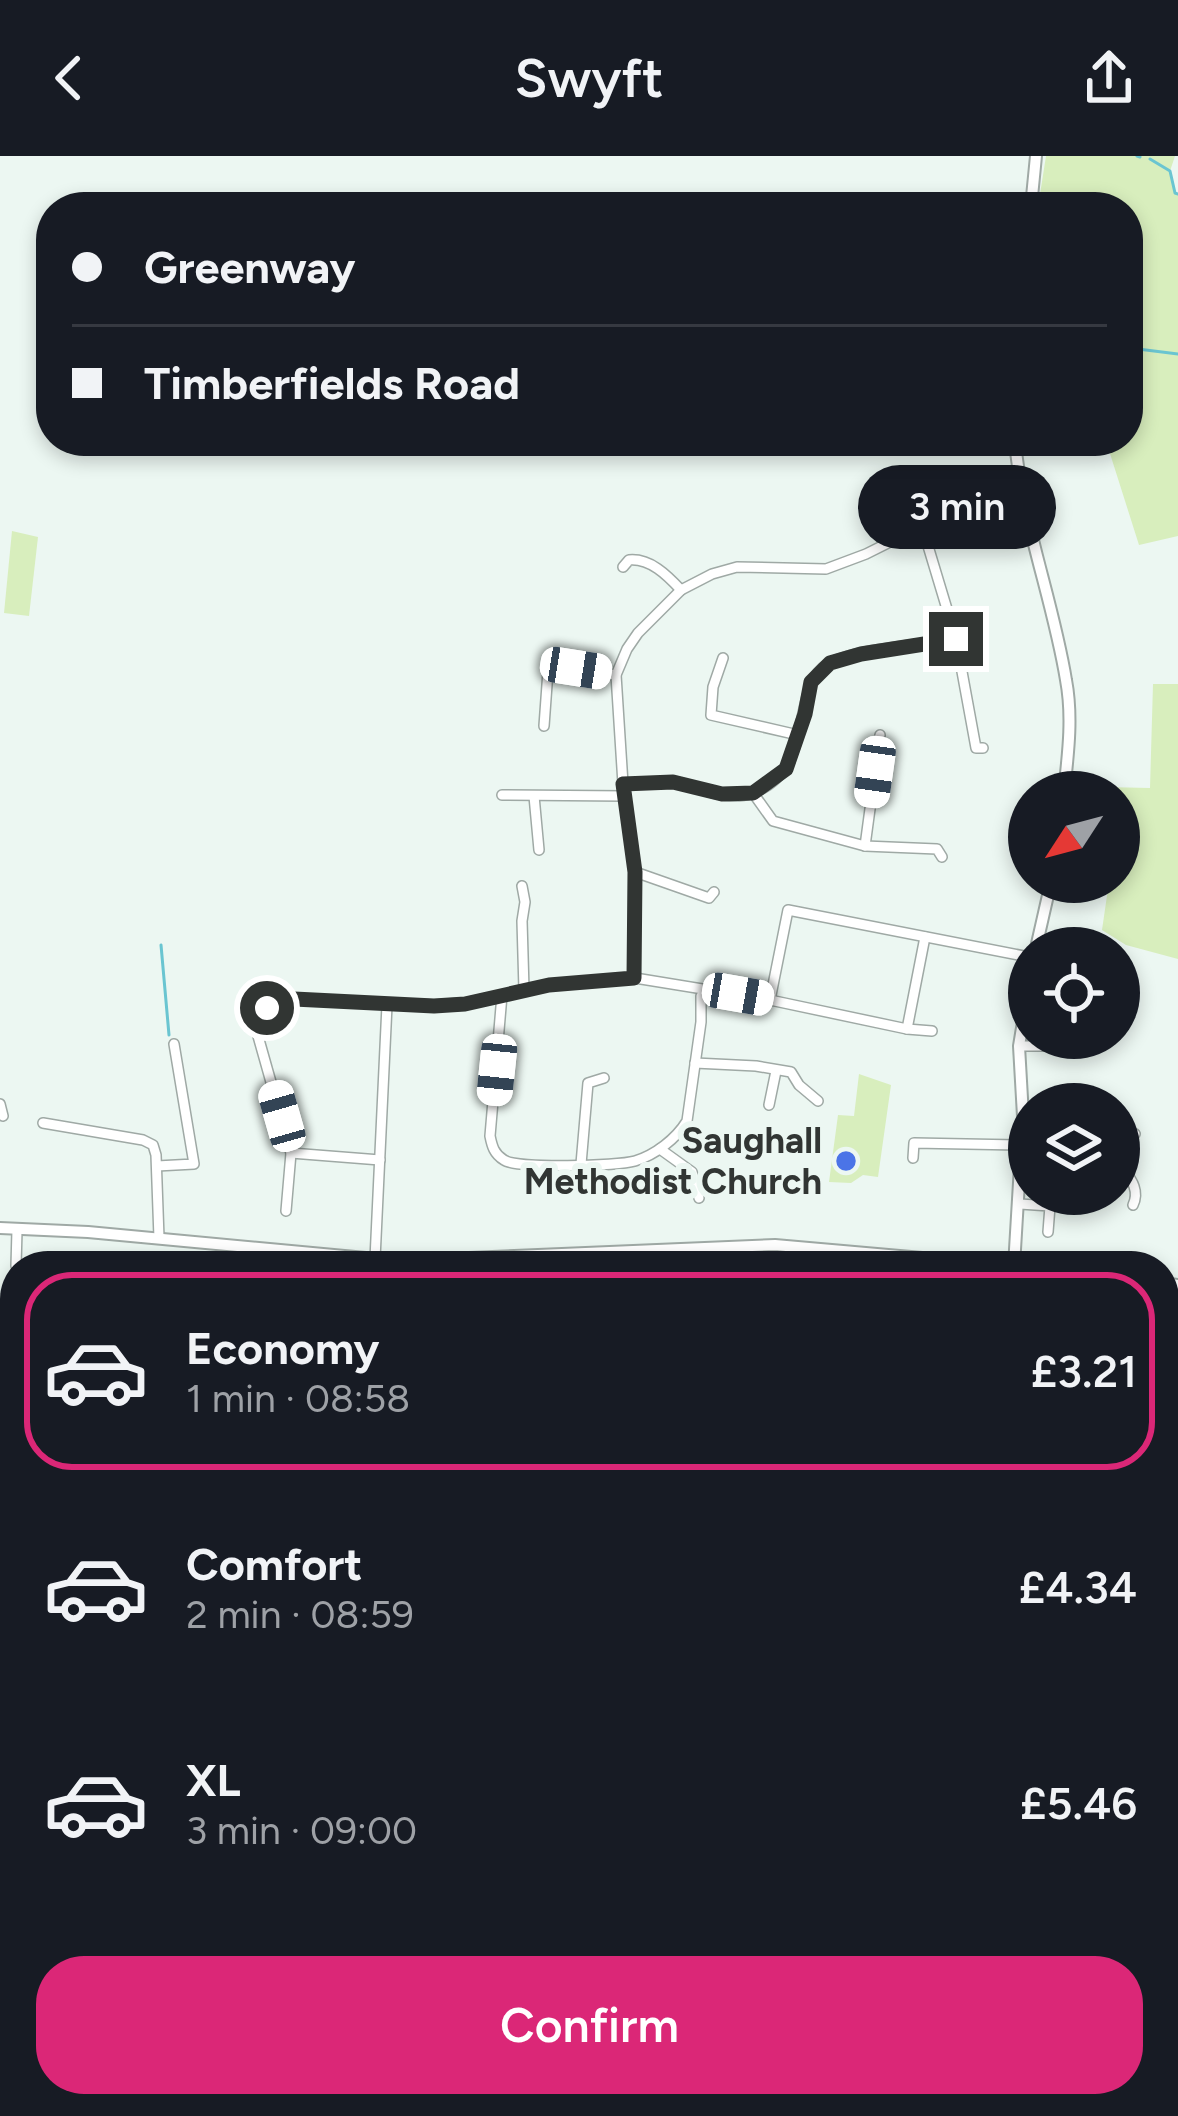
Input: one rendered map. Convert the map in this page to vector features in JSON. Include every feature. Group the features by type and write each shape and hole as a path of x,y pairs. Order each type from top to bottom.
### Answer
{"street":[{"path":"1032,192 1036,156"},
{"path":"1017,456 1067,682 1066,771"},
{"path":"634,978 635,872 616,675 638,633 681,590 712,574 737,567 826,569 922,526 1024,501"},
{"path":"922,526 956,639 976,748"},
{"path":"625,560 652,565 681,590"},
{"path":"502,795 624,790 673,782 722,794 753,793 786,769 811,682 830,663 956,639"},
{"path":"706,727 723,658"},
{"path":"541,721 548,671 576,668 616,675"},
{"path":"711,716 798,735"},
{"path":"865,846 880,735"},
{"path":"753,793 773,821 865,846 940,848"},
{"path":"534,796 534,837 539,850"},
{"path":"635,872 710,900"},
{"path":"522,886 524,990"},
{"path":"525,902 538,902"},
{"path":"770,1000 788,910 1008,953"},
{"path":"907,1029 925,937"},
{"path":"286,1211 291,1154 256,1029 267,1008 282,999 465,1004 549,985 634,978 932,1031"},
{"path":"498,996 493,1148 506,1162 518,1166 581,1164 632,1162 660,1149 683,1128 701,996 706,989"},
{"path":"375,1251 388,1005"},
{"path":"157,1166 195,1167 174,1043"},
{"path":"695,1063 791,1072 818,1101"},
{"path":"769,1105 779,1071"},
{"path":"581,1164 584,1081 604,1078"},
{"path":"43,1123 153,1145 159,1238"},
{"path":"913,1158 914,1138 1008,1144"},
{"path":"660,1149 692,1172 699,1198"},
{"path":"291,1154 380,1160"},
{"path":"1015,1251 1019,1215"},
{"path":"1048,1232 1049,1215"},
{"path":"0,1228 293,1251"},
{"path":"16,1251 17,1230"},
{"path":"657,1251 785,1246 842,1251"},
{"path":"737,1247 738,1251"}],"green space":[{"path":"1046,156 1175,156 1170,171 1178,194 1178,536 1139,545 1111,456 1143,456 1143,192 1040,192"},
{"path":"12,531 38,537 29,616 4,613"},
{"path":"1153,684 1178,684 1178,959 1140,949 1140,927 1102,927 1106,903 1140,903 1140,788 1150,788"},
{"path":"859,1074 891,1085 878,1177 829,1182 838,1115 854,1116"}],"waterway":[{"path":"1150,159 1170,171 1178,194"},
{"path":"1143,350 1178,354"},
{"path":"161,945 169,1035"}],"place":[{"name":"Saughall Methodist Church","path":"846,1161"}],"route":[{"path":"267,1008 282,999 465,1004 549,985 634,978 635,872 623,784 673,782 722,794 753,793 786,769 818,672 830,663 861,654 956,639"}]}
